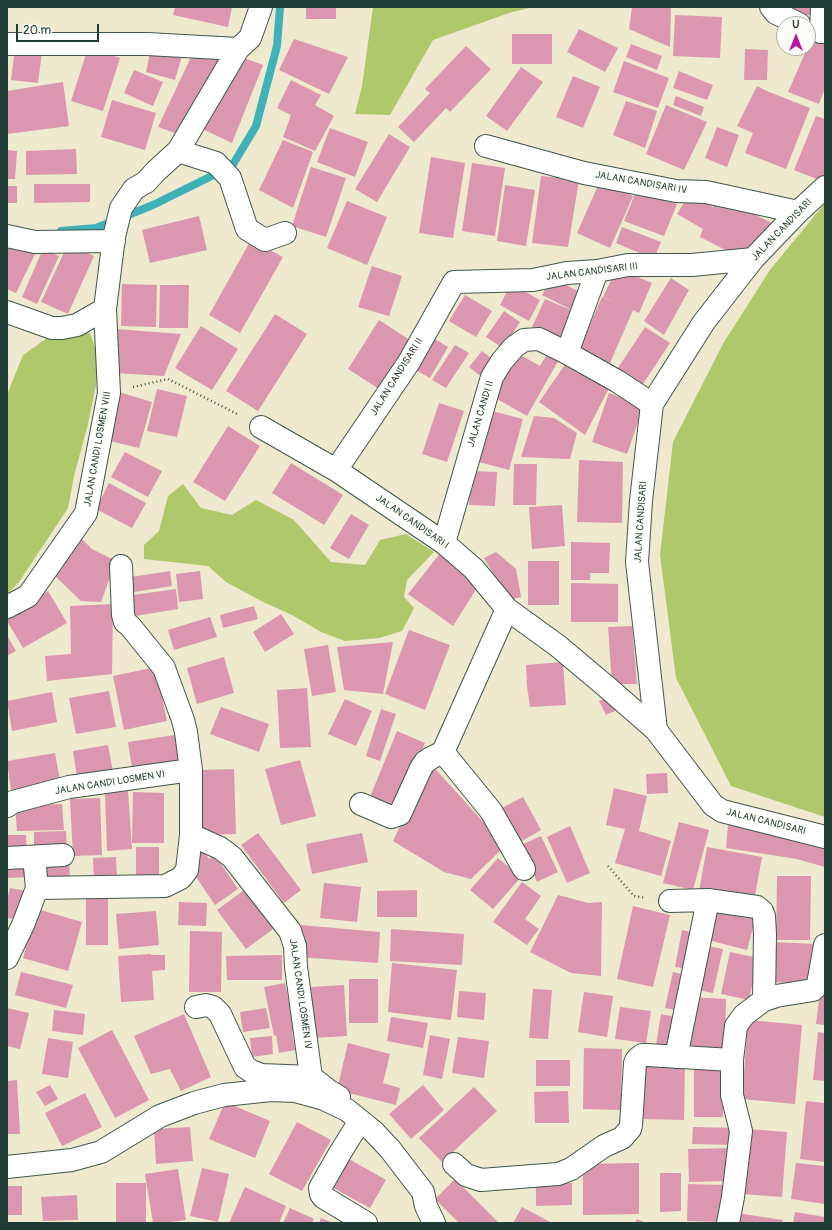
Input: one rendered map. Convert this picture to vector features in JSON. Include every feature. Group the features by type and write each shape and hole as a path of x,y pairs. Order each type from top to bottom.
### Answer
{"street":[{"path":"261,7 250,38 238,49 178,151 223,170 247,229 265,240 285,233"},
{"path":"771,7 776,13 782,16"},
{"path":"818,30 822,7"},
{"path":"7,44 147,44 238,49"},
{"name":"JALAN CANDISARI IV","path":"486,146 584,173 676,190 706,192 798,212"},
{"name":"JALAN CANDI LOSMEN VIII","path":"7,607 28,596 86,513 109,393 105,309 114,239 121,208 134,189 146,182 178,151"},
{"name":"JALAN CANDISARI","path":"825,187 798,212 753,260 704,322 652,404 640,508 637,562 656,730 713,805 722,811 825,837"},
{"path":"7,236 35,242 114,239"},
{"name":"JALAN CANDISARI III","path":"454,282 533,280 567,273 628,265 692,265 753,260"},
{"path":"567,353 597,270"},
{"name":"JALAN CANDISARI II","path":"336,470 409,362 454,282"},
{"path":"7,312 52,328 62,328 77,325 105,309"},
{"name":"JALAN CANDI II","path":"444,543 492,377 502,361 514,347 524,340 539,340 567,353 616,381 652,404"},
{"name":"JALAN CANDISARI I","path":"261,427 336,470 444,543 474,569 507,609 558,646 656,730"},
{"path":"37,888 165,886 181,878 186,870 191,835 191,770 183,720 164,668 130,626 125,622 123,615 121,566"},
{"path":"361,804 391,817 400,814 425,762 443,752 507,609"},
{"path":"443,752 491,811 524,869"},
{"name":"JALAN CANDI LOSMEN VI","path":"7,806 13,802 69,787 191,770"},
{"name":"JALAN CANDI LOSMEN IV","path":"191,835 220,848 232,857 290,931 295,946 296,967 312,1077"},
{"path":"7,858 63,855"},
{"path":"7,958 15,925 37,888 34,857"},
{"path":"676,1057 708,900"},
{"path":"670,901 708,900 757,907 762,910 764,916 765,934 764,1000"},
{"path":"728,1223 734,1190 740,1131 732,1095 732,1060 736,1026 744,1015 764,1000 776,996 813,990 818,984 825,945"},
{"path":"196,1007 206,1005 213,1007 220,1014 245,1067 251,1072 261,1075 312,1077 329,1091 371,1112 397,1134 412,1160 423,1192 426,1206 434,1223"},
{"path":"454,1164 466,1175 482,1180 558,1174 572,1169 604,1146 622,1138 627,1134 631,1125 635,1063 642,1055 732,1060"},
{"path":"7,1167 72,1160 101,1152 160,1116 194,1103 224,1095 271,1090 295,1091 324,1099 347,1110 374,1131 423,1192"},
{"path":"360,1121 320,1188 323,1198 366,1223"}],"path":[{"path":"109,393 168,379 261,427"},
{"path":"608,866 634,896 670,901"}],"green space":[{"path":"373,7 534,7 512,12 433,40 390,115 355,114 362,86"},
{"path":"825,203 825,817 731,786 676,678 660,555 673,442 724,342 770,270"},
{"path":"90,333 98,356 97,380 88,424 74,476 68,508 19,582 7,594 7,395 23,355 53,334"},
{"path":"183,484 201,508 232,515 256,500 294,520 331,562 365,565 380,540 406,534 434,552 407,580 404,597 414,608 402,631 379,638 345,641 321,632 292,615 261,601 226,582 208,566 144,559 144,545 159,531 168,496"}],"building":[{"path":"175,7 232,7 228,27 173,15"},
{"path":"306,7 336,7 336,19 306,19"},
{"path":"632,7 671,7 670,47 629,29"},
{"path":"786,7 819,7 819,15 786,15"},
{"path":"675,15 722,17 720,58 673,56"},
{"path":"579,29 618,48 605,72 567,52"},
{"path":"512,34 552,34 552,64 512,64"},
{"path":"294,39 348,57 329,94 279,70"},
{"path":"816,39 825,42 825,88 819,104 788,92 804,56 816,56"},
{"path":"631,44 662,56 657,70 626,57"},
{"path":"466,46 491,69 450,112 446,108 414,142 398,127 430,93 425,89"},
{"path":"15,48 42,52 38,83 11,80"},
{"path":"88,48 120,58 103,111 71,101"},
{"path":"151,48 183,52 175,80 146,72"},
{"path":"745,49 768,50 767,80 744,80"},
{"path":"192,55 225,58 183,136 158,127"},
{"path":"236,55 263,65 232,143 198,127"},
{"path":"624,61 669,78 658,108 613,92"},
{"path":"521,67 543,82 507,131 486,116"},
{"path":"134,70 163,82 153,106 124,93"},
{"path":"679,71 713,85 707,100 673,88"},
{"path":"573,76 600,87 583,128 556,117"},
{"path":"291,80 321,95 315,105 334,116 315,151 283,137 291,115 277,108"},
{"path":"63,82 69,126 7,134 7,91"},
{"path":"757,86 810,108 786,169 745,153 753,133 737,126"},
{"path":"676,96 704,107 701,116 673,105"},
{"path":"112,100 156,113 145,150 101,137"},
{"path":"626,101 657,111 645,148 613,135"},
{"path":"666,105 707,122 684,170 646,154"},
{"path":"816,116 825,119 824,182 794,170"},
{"path":"717,127 739,135 727,167 705,158"},
{"path":"330,128 368,142 355,177 317,162"},
{"path":"389,134 410,147 377,202 355,189"},
{"path":"283,140 313,152 293,208 259,190"},
{"path":"76,149 77,174 26,175 26,151"},
{"path":"7,150 17,151 15,179 7,179"},
{"path":"431,157 465,163 453,238 419,233"},
{"path":"472,163 505,168 495,236 462,231"},
{"path":"311,167 346,178 326,237 292,226"},
{"path":"541,176 579,180 568,247 532,243"},
{"path":"600,181 633,196 610,248 577,233"},
{"path":"34,184 90,184 90,202 34,203"},
{"path":"505,185 535,190 526,246 497,241"},
{"path":"7,186 17,186 17,203 7,203"},
{"path":"637,189 677,204 664,236 624,221"},
{"path":"690,193 713,207 718,196 774,224 745,260 700,237 703,229 677,214"},
{"path":"347,201 387,217 367,265 327,248"},
{"path":"199,216 207,250 150,263 142,230"},
{"path":"622,227 661,242 654,259 616,243"},
{"path":"7,238 36,252 16,293 7,289"},
{"path":"251,240 283,257 240,333 209,315"},
{"path":"68,244 94,256 68,314 41,302"},
{"path":"43,249 59,256 37,304 22,297"},
{"path":"372,266 402,276 389,316 358,307"},
{"path":"617,268 652,283 639,313 633,310 607,370 576,356 602,297 616,303 603,297"},
{"path":"552,278 586,295 564,342 532,327 545,299 576,312 542,295"},
{"path":"671,278 689,290 664,335 644,321"},
{"path":"122,284 157,285 156,327 121,326"},
{"path":"511,284 540,300 529,321 500,305"},
{"path":"160,285 189,285 188,328 159,328"},
{"path":"465,295 492,311 476,337 449,321"},
{"path":"504,311 520,322 503,348 486,337"},
{"path":"275,314 307,334 258,411 226,391"},
{"path":"379,320 413,342 382,391 348,369"},
{"path":"201,326 238,349 212,390 175,368"},
{"path":"645,327 670,343 639,390 614,374"},
{"path":"116,329 181,334 164,376 115,373"},
{"path":"428,335 448,347 430,378 410,367"},
{"path":"455,345 469,353 446,388 432,380"},
{"path":"482,351 495,361 482,377 469,367"},
{"path":"549,351 561,356 527,416 492,396 517,353 540,366"},
{"path":"569,359 611,384 585,435 539,402"},
{"path":"157,389 187,396 177,437 147,431"},
{"path":"119,392 152,402 139,448 106,440"},
{"path":"609,393 644,405 627,454 592,442"},
{"path":"439,403 464,411 447,462 422,454"},
{"path":"492,411 523,419 509,470 479,462"},
{"path":"534,416 554,418 577,433 570,459 521,457"},
{"path":"228,426 260,446 225,501 193,482"},
{"path":"125,452 162,471 148,497 111,477"},
{"path":"579,460 623,462 622,523 577,522"},
{"path":"291,463 343,495 324,525 272,493"},
{"path":"514,464 537,464 536,505 513,505"},
{"path":"471,471 497,472 495,506 469,505"},
{"path":"109,483 146,503 132,528 96,509"},
{"path":"562,505 565,546 532,549 529,507"},
{"path":"351,514 369,525 349,559 330,548"},
{"path":"77,534 92,549 116,561 101,602 81,601 51,572"},
{"path":"571,542 610,543 609,573 590,573 590,580 571,580"},
{"path":"441,552 480,583 453,626 408,594"},
{"path":"496,552 516,569 521,597 509,600 484,558"},
{"path":"528,561 559,561 559,605 528,605"},
{"path":"170,571 172,586 134,592 131,577"},
{"path":"200,571 203,599 179,602 176,574"},
{"path":"571,583 618,584 618,622 571,622"},
{"path":"176,589 178,609 129,617 126,596"},
{"path":"48,591 67,623 23,648 7,621 7,615"},
{"path":"113,604 112,674 47,681 45,656 71,654 70,606"},
{"path":"254,606 258,619 223,628 220,615"},
{"path":"281,614 294,634 265,652 253,632"},
{"path":"210,617 217,637 174,650 168,630"},
{"path":"632,626 637,684 612,684 608,627"},
{"path":"409,630 450,645 425,710 385,694"},
{"path":"7,635 16,651 7,656"},
{"path":"393,642 383,694 344,690 337,647"},
{"path":"328,645 336,692 312,696 304,649"},
{"path":"224,657 234,693 197,704 187,668"},
{"path":"563,662 566,705 530,707 526,665"},
{"path":"156,667 167,721 124,730 113,676"},
{"path":"307,688 311,747 280,748 277,690"},
{"path":"109,691 116,727 76,734 69,698"},
{"path":"52,692 57,722 12,731 7,701"},
{"path":"610,696 617,710 606,715 599,701"},
{"path":"345,699 372,711 356,746 328,734"},
{"path":"221,707 269,724 259,752 210,734"},
{"path":"381,709 396,714 380,761 366,756"},
{"path":"397,731 425,743 398,808 370,797"},
{"path":"182,734 186,761 132,769 128,742"},
{"path":"108,745 113,772 77,777 73,751"},
{"path":"55,753 60,781 11,790 7,761"},
{"path":"300,760 316,816 281,825 265,769"},
{"path":"430,763 505,846 471,879 444,872 393,841"},
{"path":"234,769 236,834 201,835 199,770"},
{"path":"667,773 668,793 647,794 646,774"},
{"path":"614,788 647,796 639,831 671,841 661,876 615,863 625,829 606,825"},
{"path":"128,791 132,849 107,851 105,792"},
{"path":"133,792 164,793 164,843 132,843"},
{"path":"523,797 541,830 515,845 496,811"},
{"path":"100,798 102,855 73,856 70,799"},
{"path":"62,804 64,830 17,831 15,806"},
{"path":"679,822 709,830 693,890 663,883"},
{"path":"728,825 767,828 825,842 825,867 797,859 726,848"},
{"path":"570,826 590,873 567,883 547,837"},
{"path":"66,831 67,853 34,854 34,832"},
{"path":"258,833 301,890 284,903 241,845"},
{"path":"362,833 368,862 312,874 306,844"},
{"path":"8,835 26,835 27,854 8,855"},
{"path":"541,836 558,872 537,882 521,845"},
{"path":"136,847 159,847 159,877 136,877"},
{"path":"707,847 762,857 754,901 699,891"},
{"path":"203,851 209,859 215,855 238,889 215,905 192,871 190,860"},
{"path":"69,857 70,881 40,884 37,859"},
{"path":"116,857 117,881 94,882 93,858"},
{"path":"498,858 521,877 493,909 470,890"},
{"path":"31,861 32,877 8,878 7,862"},
{"path":"777,876 811,876 810,940 776,940"},
{"path":"522,882 541,896 525,919 539,929 527,945 493,922"},
{"path":"324,883 361,887 357,922 320,918"},
{"path":"251,885 280,924 246,949 217,910"},
{"path":"10,888 32,892 20,920 7,918 7,900"},
{"path":"417,890 417,917 377,917 377,891"},
{"path":"558,895 588,903 602,902 601,976 571,973 530,952"},
{"path":"86,897 108,897 108,945 86,945"},
{"path":"179,902 207,903 206,926 178,925"},
{"path":"718,904 757,913 747,950 708,940"},
{"path":"633,906 670,915 653,987 617,979"},
{"path":"37,909 82,922 68,971 23,958"},
{"path":"156,911 159,945 119,949 116,914"},
{"path":"301,925 380,932 378,963 299,957"},
{"path":"391,929 464,934 462,965 390,961"},
{"path":"682,930 695,933 688,969 675,967"},
{"path":"190,931 222,932 221,992 189,992"},
{"path":"774,942 815,944 813,984 773,982"},
{"path":"702,945 723,949 713,993 693,989"},
{"path":"730,952 758,958 749,1000 721,994"},
{"path":"151,954 165,955 165,970 152,971 154,1000 121,1002 118,956"},
{"path":"282,955 282,980 227,980 226,956"},
{"path":"392,963 457,970 451,1020 388,1012"},
{"path":"823,968 825,969 825,1025 816,1024"},
{"path":"21,972 73,985 66,1008 15,995"},
{"path":"673,972 690,976 682,1011 665,1008"},
{"path":"349,979 378,979 378,1023 349,1023"},
{"path":"285,983 295,1031 292,1032 295,1050 279,1053 264,987"},
{"path":"344,985 347,1036 314,1038 311,987"},
{"path":"533,989 552,990 548,1039 529,1038"},
{"path":"459,991 486,993 484,1020 457,1017"},
{"path":"584,992 613,996 607,1037 578,1032"},
{"path":"690,997 726,999 725,1054 688,1053"},
{"path":"620,1007 651,1011 646,1043 615,1039"},
{"path":"7,1008 29,1013 20,1049 7,1046"},
{"path":"266,1008 270,1028 243,1032 240,1012"},
{"path":"54,1010 85,1014 83,1035 52,1031"},
{"path":"184,1014 211,1077 181,1091 170,1069 151,1074 134,1036"},
{"path":"661,1014 680,1018 674,1048 656,1045"},
{"path":"391,1017 428,1023 423,1048 387,1041"},
{"path":"748,1020 802,1025 795,1104 742,1099"},
{"path":"112,1030 149,1100 115,1118 78,1048"},
{"path":"818,1032 825,1033 825,1081 813,1080"},
{"path":"430,1035 450,1039 442,1079 423,1075"},
{"path":"272,1036 273,1054 252,1057 250,1038"},
{"path":"458,1037 489,1041 484,1078 452,1073"},
{"path":"48,1038 73,1042 68,1078 42,1074"},
{"path":"348,1043 390,1054 383,1083 400,1088 396,1105 337,1090"},
{"path":"584,1048 622,1049 621,1110 583,1109"},
{"path":"536,1060 570,1060 570,1086 536,1086"},
{"path":"641,1060 685,1061 684,1120 640,1119"},
{"path":"694,1065 723,1065 723,1117 694,1117"},
{"path":"17,1080 20,1134 7,1134 7,1081"},
{"path":"50,1085 58,1099 45,1106 36,1092"},
{"path":"423,1085 444,1110 411,1139 389,1114"},
{"path":"474,1087 497,1111 442,1162 419,1138"},
{"path":"568,1091 569,1123 535,1123 534,1092"},
{"path":"85,1093 102,1127 62,1146 45,1113"},
{"path":"806,1101 825,1103 825,1162 800,1159"},
{"path":"225,1102 270,1121 255,1158 209,1139"},
{"path":"297,1122 331,1140 302,1191 269,1174"},
{"path":"190,1127 193,1161 156,1164 154,1129"},
{"path":"693,1127 737,1128 736,1145 692,1144"},
{"path":"747,1129 787,1132 782,1197 742,1194"},
{"path":"732,1148 732,1181 689,1182 688,1149"},
{"path":"342,1155 386,1180 370,1208 326,1184"},
{"path":"639,1163 639,1214 583,1215 583,1164"},
{"path":"796,1163 825,1166 825,1204 791,1199"},
{"path":"202,1168 229,1174 218,1222 190,1216"},
{"path":"178,1169 186,1220 153,1223 145,1174"},
{"path":"660,1173 681,1173 681,1211 660,1212"},
{"path":"455,1179 499,1223 459,1223 435,1199"},
{"path":"116,1183 146,1183 146,1223 116,1223"},
{"path":"536,1183 572,1183 572,1205 536,1206"},
{"path":"688,1184 725,1185 724,1222 687,1221"},
{"path":"7,1186 22,1186 22,1215 7,1215"},
{"path":"245,1187 286,1206 279,1223 229,1223"},
{"path":"77,1195 78,1220 43,1221 41,1197"},
{"path":"522,1207 552,1223 513,1223"},
{"path":"290,1208 314,1219 312,1223 283,1223"},
{"path":"795,1212 825,1217 825,1223 793,1223"},
{"path":"736,1213 783,1220 782,1223 735,1223"},
{"path":"321,1218 333,1223 319,1223"},
{"path":"637,1219 646,1223 635,1223"}],"waterway":[{"path":"61,231 96,228 153,205 232,166 256,126 277,46 280,7"}]}
